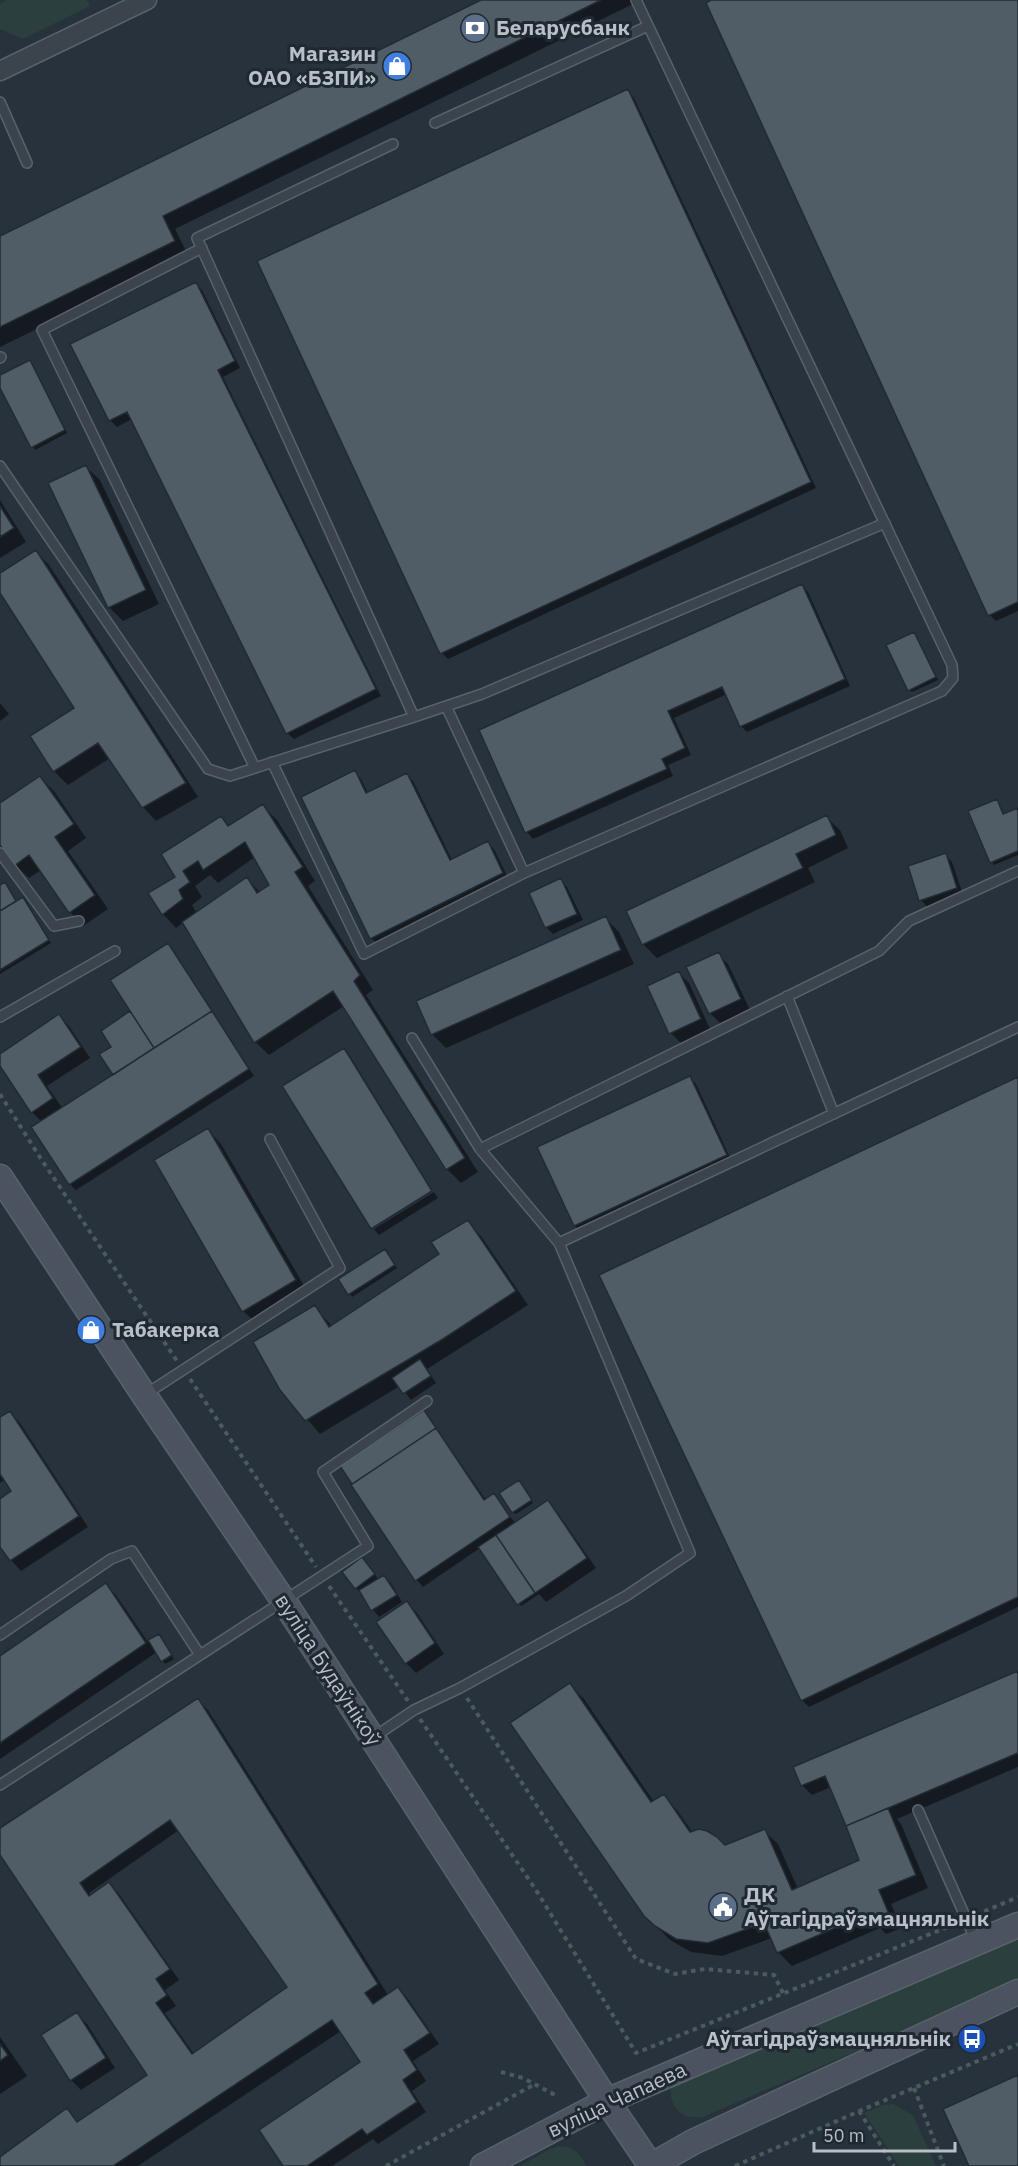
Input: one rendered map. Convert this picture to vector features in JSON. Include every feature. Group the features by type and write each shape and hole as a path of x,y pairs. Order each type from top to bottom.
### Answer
{"main road":[{"name":"вуліца Будаўнікоў","path":"0,1177 283,1600 651,2166"},
{"name":"вуліца Чапаева","path":"483,2166 607,2101 1018,1925"},
{"path":"651,2166 693,2142 1018,1992"}],"street":[{"path":"2,66 113,7 147,0"}],"lane":[{"path":"272,762 364,954 524,873 942,691 953,678 952,665 636,0"},
{"path":"435,123 648,26"},
{"path":"0,102 27,162"},
{"path":"393,144 197,238 414,717"},
{"path":"202,248 42,330 255,768"},
{"path":"0,466 208,769 230,776 482,694 885,523"},
{"path":"446,706 524,873"},
{"path":"0,853 54,926 79,921"},
{"path":"480,1149 879,951 909,921 1018,872"},
{"path":"0,1017 115,951"},
{"path":"787,996 834,1114"},
{"path":"559,1243 1018,1027"},
{"path":"372,1738 414,1710 460,1688 626,1596 690,1553 559,1243 480,1149 412,1038"},
{"path":"144,1395 340,1268 270,1139"},
{"path":"0,1785 368,1546 323,1472 427,1401"},
{"path":"0,1635 111,1559 132,1551 200,1655"},
{"path":"918,1810 977,1943"}],"path":[{"path":"460,1688 636,1959 675,1974 705,1969 774,1975 783,1994"},
{"path":"636,2053 1018,1897"},
{"path":"735,2166 858,2111 1018,2044"},
{"path":"501,2072 523,2078 555,2095"},
{"path":"386,2166 535,2084"},
{"path":"914,2088 944,2166"},
{"path":"858,2111 894,2166"}],"green space":[{"path":"7,0 87,0 90,6 23,39 0,29 0,4"},
{"path":"1018,1937 1018,1982 703,2117 683,2114 674,2106 671,2085"},
{"path":"893,2104 913,2115 936,2166 899,2166 864,2113 883,2105"},
{"path":"560,2146 576,2152 587,2166 520,2166 550,2149"}],"building":[{"path":"481,0 601,0 163,216 175,241 0,327 0,236"},
{"path":"711,0 1018,0 1018,602 988,616 706,3"},
{"path":"628,89 811,482 440,654 257,261"},
{"path":"196,282 235,361 218,370 376,689 286,734 127,412 109,421 70,344"},
{"path":"30,360 65,430 31,448 0,388 0,375"},
{"path":"86,465 146,590 108,608 48,483"},
{"path":"0,506 14,528 0,537"},
{"path":"36,550 186,783 142,808 98,743 53,772 30,736 74,708 0,593 0,573"},
{"path":"802,584 845,679 740,727 722,687 668,711 685,748 662,759 667,769 525,833 479,730"},
{"path":"914,632 936,677 908,691 886,645"},
{"path":"355,770 366,793 407,773 450,860 488,841 503,873 370,939 301,797"},
{"path":"40,776 74,824 55,837 95,895 69,913 29,855 14,866 0,845 0,803"},
{"path":"997,799 1003,814 1018,808 1018,851 990,863 968,811"},
{"path":"263,804 303,867 295,872 360,975 354,981 465,1158 446,1170 333,991 254,1043 182,922 247,877 257,893 269,885 245,842 203,870 198,861 183,871 190,882 179,890 183,899 162,915 148,893 175,877 161,854 221,816 228,826"},
{"path":"827,815 836,835 796,854 803,868 642,945 626,911"},
{"path":"946,853 957,888 919,901 908,866"},
{"path":"561,878 577,914 545,928 529,893"},
{"path":"5,882 16,901 0,911 0,885"},
{"path":"23,897 49,940 0,970 0,911"},
{"path":"606,916 621,950 431,1035 416,1001"},
{"path":"168,943 212,1011 154,1048 110,980"},
{"path":"719,952 741,999 709,1014 686,967"},
{"path":"679,971 701,1019 669,1034 647,986"},
{"path":"130,1011 154,1048 113,1075 99,1054 111,1047 101,1031"},
{"path":"212,1011 249,1069 69,1185 31,1127"},
{"path":"59,1014 81,1047 38,1075 53,1098 31,1113 0,1066 0,1054"},
{"path":"344,1048 432,1191 371,1229 282,1086"},
{"path":"690,1076 727,1155 574,1226 537,1147"},
{"path":"1018,1077 1018,1597 801,1701 599,1275"},
{"path":"208,1128 296,1280 242,1312 154,1160"},
{"path":"468,1220 516,1291 443,1339 305,1421 280,1390 253,1342 315,1305 329,1327 439,1254 431,1242"},
{"path":"385,1249 395,1265 348,1295 338,1279"},
{"path":"420,1359 431,1376 403,1394 392,1378"},
{"path":"424,1410 436,1428 352,1484 340,1466"},
{"path":"10,1411 79,1516 10,1561 0,1547 0,1499 11,1491 0,1474 0,1417"},
{"path":"436,1428 484,1500 494,1493 510,1517 415,1581 351,1485"},
{"path":"519,1480 532,1500 512,1513 499,1493"},
{"path":"548,1500 587,1558 535,1593 496,1535"},
{"path":"496,1535 535,1593 517,1605 478,1547"},
{"path":"362,1557 375,1574 355,1589 342,1572"},
{"path":"384,1575 397,1595 371,1611 359,1590"},
{"path":"106,1583 146,1643 0,1743 0,1656"},
{"path":"407,1601 435,1643 405,1664 376,1622"},
{"path":"159,1634 172,1655 161,1662 148,1640"},
{"path":"1018,1671 1018,1753 846,1826 825,1776 801,1786 793,1767"},
{"path":"570,1683 651,1802 664,1794 690,1832 699,1829 707,1831 725,1845 765,1829 792,1890 859,1860 846,1826 888,1808 916,1875 879,1890 889,1914 871,1922 868,1914 777,1953 764,1923 708,1943 676,1939 644,1916 510,1723"},
{"path":"198,1698 378,1984 365,1993 373,2004 398,1987 430,2033 404,2050 417,2070 403,2080 417,2102 367,2135 362,2129 307,2166 283,2166 259,2130 360,2062 332,2020 113,2166 0,2166 0,2157 67,2108 77,2122 147,2075 0,1855 0,1828","holes":["170,1820 287,1987 192,2054 156,2003 167,1995 156,1979 170,1969 109,1882 89,1896 80,1883"]},
{"path":"77,2012 106,2058 70,2081 41,2035"},
{"path":"0,2044 8,2055 0,2061"},
{"path":"1018,2075 1018,2166 969,2166 943,2109"}],"place":[{"name":"Беларусбанк","path":"475,28"},
{"name":"Магазин ОАО «БЗПИ»","path":"397,66"},
{"name":"Табакерка","path":"91,1330"},
{"name":"ДК Аўтагідраўзмацняльнік","path":"723,1907"},
{"name":"Аўтагідраўзмацняльнік","path":"972,2039"}]}
